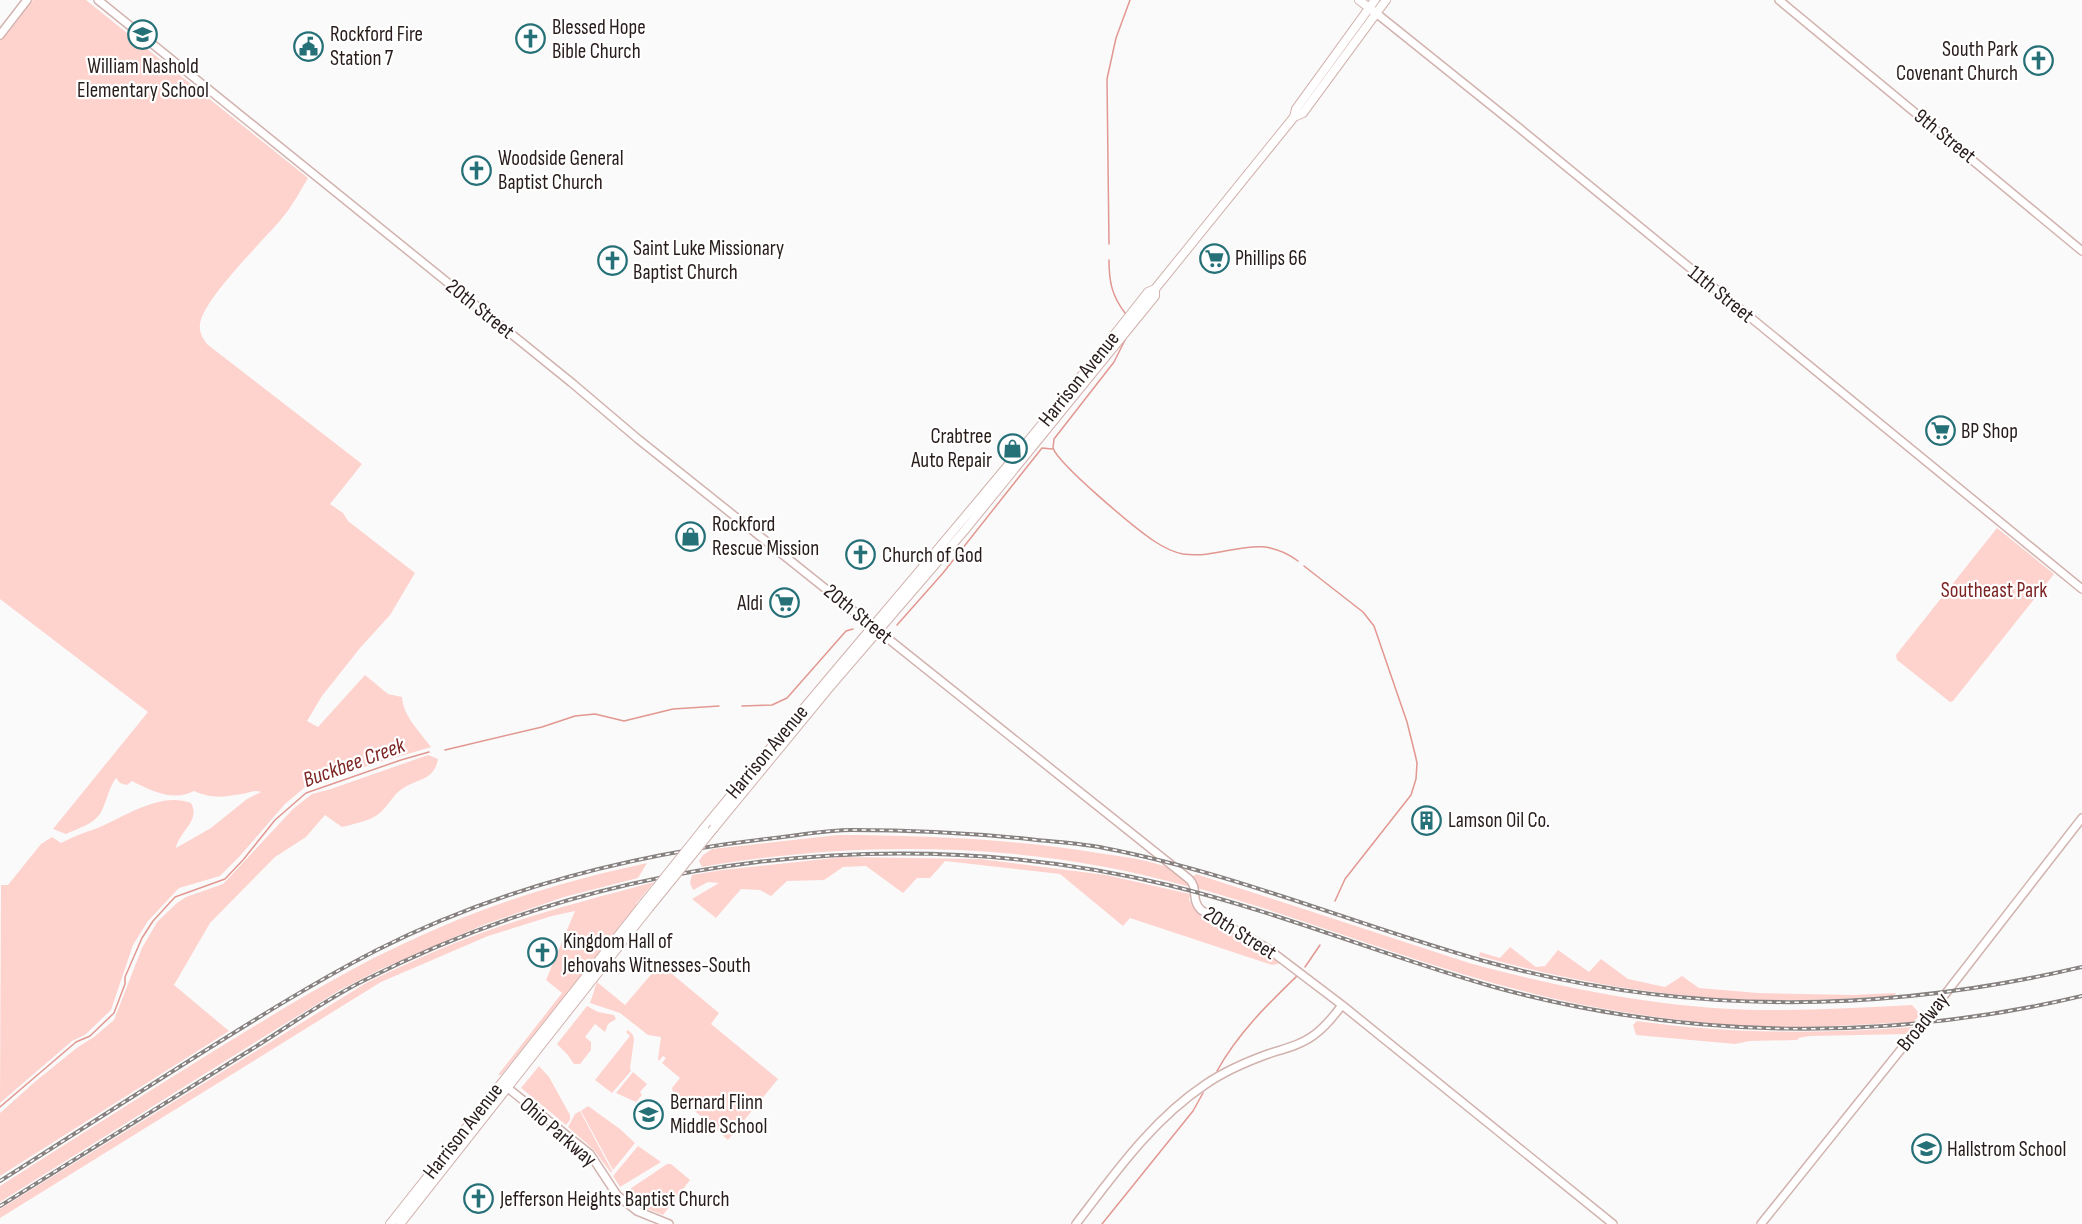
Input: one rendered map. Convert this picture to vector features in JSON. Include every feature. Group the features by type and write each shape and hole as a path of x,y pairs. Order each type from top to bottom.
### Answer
{"main road":[{"name":"11th Street","path":"1359,0 1372,11"},
{"name":"Harrison Avenue","path":"1372,11 1376,0"},
{"name":"Harrison Avenue","path":"390,1224 647,905 704,828 872,625 969,514 1148,292 1155,289 1294,117 1296,109 1372,11 1386,0"},
{"name":"Harrison Avenue","path":"647,905 964,531 1155,296 1155,289"},
{"name":"Harrison Avenue","path":"400,1224 504,1085"}],"street":[{"path":"0,34 27,0"},
{"name":"20th Street","path":"98,0 563,375 638,439 1192,882 1194,900 1201,910 1267,948 1342,1005 1613,1224"},
{"name":"9th Street","path":"1779,0 2082,251"},
{"name":"11th Street","path":"1372,11 2082,589"},
{"name":"Broadway","path":"1761,1224 1887,1068 2082,818"},
{"path":"1076,1224 1145,1135 1171,1111 1204,1084 1230,1070 1313,1037 1330,1021 1342,1005"},
{"name":"Ohio Parkway","path":"504,1085 590,1154 617,1195 637,1211 669,1224"}],"green space":[{"path":"33,0 86,0 308,178 283,217 236,269 212,300 204,313 200,330 208,345 362,464 330,504 343,513 348,521 415,573 390,615 322,696 307,721 318,727 365,675 388,694 402,697 405,711 431,747 310,783 285,804 220,876 179,888 148,921 133,945 111,1010 85,1035 72,1041 0,1103 1,885 8,885 41,844 52,837 61,843 142,807 167,800 179,800 191,803 193,815 176,848 211,828 247,799 261,792 254,791 218,797 194,791 170,795 132,781 127,785 120,783 116,778 100,814 93,821 66,834 53,829 148,712 0,599 0,40"},
{"name":"Southeast Park","path":"1997,528 2054,574 1950,702 1897,660 1896,655"},
{"path":"428,755 438,759 432,772 403,788 377,815 342,827 325,815 306,837 275,857 210,923 174,985 229,1031 0,1176 0,1113 37,1080 114,1020 142,948 157,922 186,897 223,884 293,809 312,794"},
{"path":"837,835 968,839 1066,848 1155,863 1176,873 1190,887 1131,872 1070,861 948,850 886,849 824,852 702,867 699,861 712,849"},
{"path":"843,857 980,859 1106,875 1190,894 1189,900 1197,912 1264,950 1282,963 1272,965 1130,918 1123,926 1060,874 945,861 930,878 917,878 903,893 866,866 843,867 824,880 787,881 771,896 760,890 741,889 716,918 692,899 719,883 708,882 693,890 690,883 692,875"},
{"path":"647,863 638,878 564,897 483,925 381,969 340,990 0,1202 0,1186 212,1052 354,969 413,939 492,906 569,882"},
{"path":"1196,874 1469,963 1584,990 1701,1007 1796,1010 1912,1005 1920,1014 1914,1022 1769,1027 1681,1020 1574,1003 1465,975 1197,888 1192,877"},
{"path":"654,882 501,1075 498,1075 562,993 546,980 575,911 488,936 381,982 0,1218 0,1209 366,983 442,948 491,930"},
{"path":"1510,947 1536,967 1545,966 1558,950 1589,972 1601,959 1628,979 1665,987 1682,976 1699,988 1758,993 1853,995 1896,993 1894,996 1826,1000 1762,1000 1680,995 1558,976 1479,956 1480,952 1500,958"},
{"path":"660,964 719,1013 711,1024 778,1079 728,1140 673,1092 672,1088 680,1078 662,1063 666,1058 663,1056 659,1061 658,1059 661,1037 648,1035 620,1013 590,1003 597,982 625,1005"},
{"path":"587,1006 598,1012 614,1015 616,1019 608,1024 605,1032 595,1024 585,1037 591,1042 591,1050 580,1064 574,1064 557,1044"},
{"path":"1637,1021 1775,1032 1913,1027 1908,1034 1809,1036 1797,1040 1750,1041 1735,1044 1636,1035 1633,1025"},
{"path":"628,1030 634,1040 631,1071 612,1093 595,1080 630,1036 626,1032"},
{"path":"539,1066 549,1077 570,1115 570,1120 566,1125 521,1088"},
{"path":"633,1072 647,1084 640,1092 642,1095 636,1102 616,1093"},
{"path":"588,1106 635,1143 613,1170 581,1111"},
{"path":"580,1111 611,1173 594,1150 568,1127 575,1114"},
{"path":"638,1146 661,1162 620,1187 613,1176"},
{"path":"667,1164 671,1164 690,1180 663,1215 640,1206 624,1193"}],"waterway":[{"path":"1109,244 1107,79 1116,38 1130,0"},
{"path":"1109,260 1112,288 1125,313"},
{"path":"1053,448 1054,439 1114,362 1126,338"},
{"path":"897,625 943,573 1042,448 1052,449"},
{"path":"1053,448 1069,468 1099,496 1145,534 1168,549 1183,554 1199,555 1241,548 1269,548 1283,552 1298,561"},
{"path":"1304,566 1363,612 1374,626 1407,722 1417,763 1416,779 1411,795 1345,879 1335,901"},
{"name":"Buckbee Creek","path":"742,706 772,705 787,698 846,631 853,629"},
{"path":"445,750 542,727 575,716 595,714 624,721 673,709 719,706"},
{"name":"Buckbee Creek","path":"0,1107 76,1042 90,1036 114,1013 125,984 125,977 142,938 153,921 175,897 225,879 275,820 306,793 429,752"},
{"path":"1305,967 1320,945"},
{"path":"1217,1071 1244,1032 1297,976"},
{"path":"1102,1224 1193,1111 1203,1093"}],"railway":[{"path":"0,1181 284,1002 352,963 422,929 520,892 570,876 621,864 724,845 843,830 918,831 1006,837 1104,848 1248,885 1484,961 1559,979 1633,992 1708,999 1783,1002 1857,1000 1932,994 2082,967"},
{"path":"0,1206 322,1004 365,980 459,938 556,904 656,879 758,862 861,854 964,855 1067,866 1168,885 1209,896 1494,987 1566,1004 1640,1017 1713,1025 1787,1029 1861,1027 1935,1021 2009,1011 2082,996"}],"place":[{"name":"William Nashold Elementary School","path":"143,35"},
{"name":"Blessed Hope Bible Church","path":"531,39"},
{"name":"Rockford Fire Station 7","path":"309,46"},
{"name":"South Park Covenant Church","path":"2039,61"},
{"name":"Woodside General Baptist Church","path":"477,170"},
{"name":"Phillips 66","path":"1214,258"},
{"name":"Saint Luke Missionary Baptist Church","path":"612,260"},
{"name":"BP Shop","path":"1940,431"},
{"name":"Crabtree Auto Repair","path":"1013,448"},
{"name":"Rockford Rescue Mission","path":"691,536"},
{"name":"Church of God","path":"861,555"},
{"name":"Aldi","path":"784,603"},
{"name":"Lamson Oil Co.","path":"1427,820"},
{"name":"Kingdom Hall of Jehovahs Witnesses-South","path":"542,953"},
{"name":"Bernard Flinn Middle School","path":"649,1114"},
{"name":"Hallstrom School","path":"1926,1149"},
{"name":"Jefferson Heights Baptist Church","path":"479,1199"}]}
